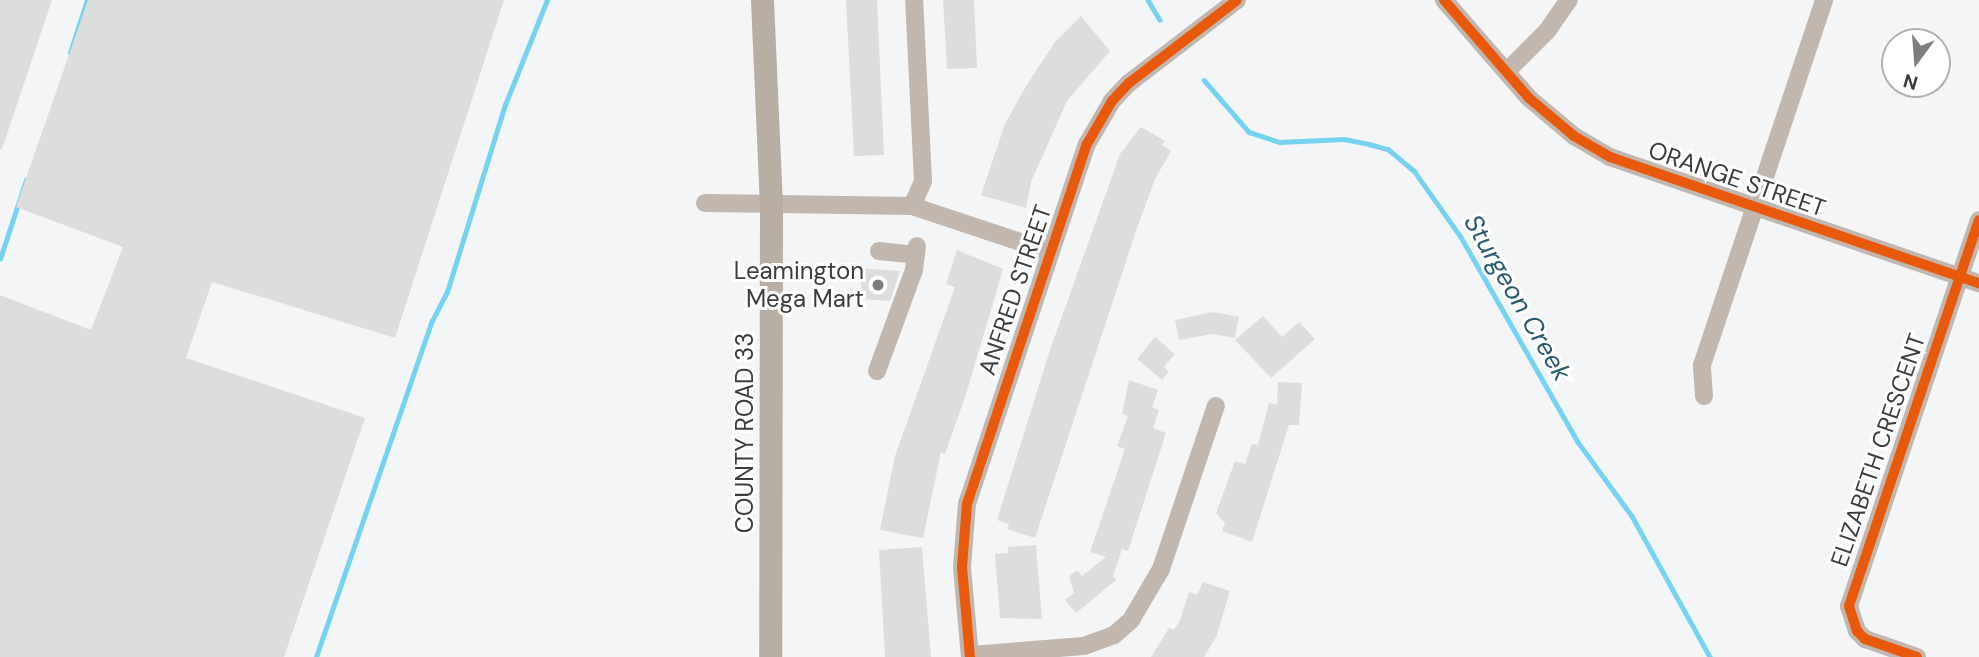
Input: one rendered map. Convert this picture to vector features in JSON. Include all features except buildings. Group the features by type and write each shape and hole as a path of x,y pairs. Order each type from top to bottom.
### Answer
{"main road":[{"name":"COUNTY ROAD 33","path":"762,0 771,203 770,657"}],"street":[{"path":"912,206 923,181 914,0"},
{"name":"ANFRED STREET","path":"970,656 962,567 964,522 1087,144 1112,101 1129,83 1237,0"},
{"name":"ORANGE STREET","path":"1444,0 1507,71 1566,130 1610,157 1979,283"},
{"path":"1507,71 1547,31 1569,0"},
{"path":"1704,396 1702,365 1824,0"},
{"path":"705,203 912,206 1050,252"},
{"name":"ELIZABETH CRESCENT","path":"1917,657 1865,639 1854,625 1849,606 1979,220"},
{"path":"877,372 916,250 879,251"},
{"path":"970,656 1084,646 1114,635 1132,620 1161,569 1216,406"}],"waterway":[{"path":"70,53 87,0"},
{"path":"316,657 432,321 447,292 505,105 547,0"},
{"name":"Sturgeon Creek","path":"1148,0 1160,20"},
{"name":"Sturgeon Creek","path":"1204,80 1249,132 1280,142 1344,139 1369,144 1388,149 1415,172 1461,237 1578,442 1632,516 1710,657"},
{"path":"0,259 26,180"}],"cycle path":[{"path":"970,657 962,567 967,504 1087,144 1112,101 1129,83 1237,0"},
{"path":"1444,0 1529,98 1574,136 1610,157 1979,283"},
{"path":"1917,657 1865,639 1857,631 1849,606 1979,220"}],"place":[{"name":"Leamington Mega Mart","path":"878,285"}]}
